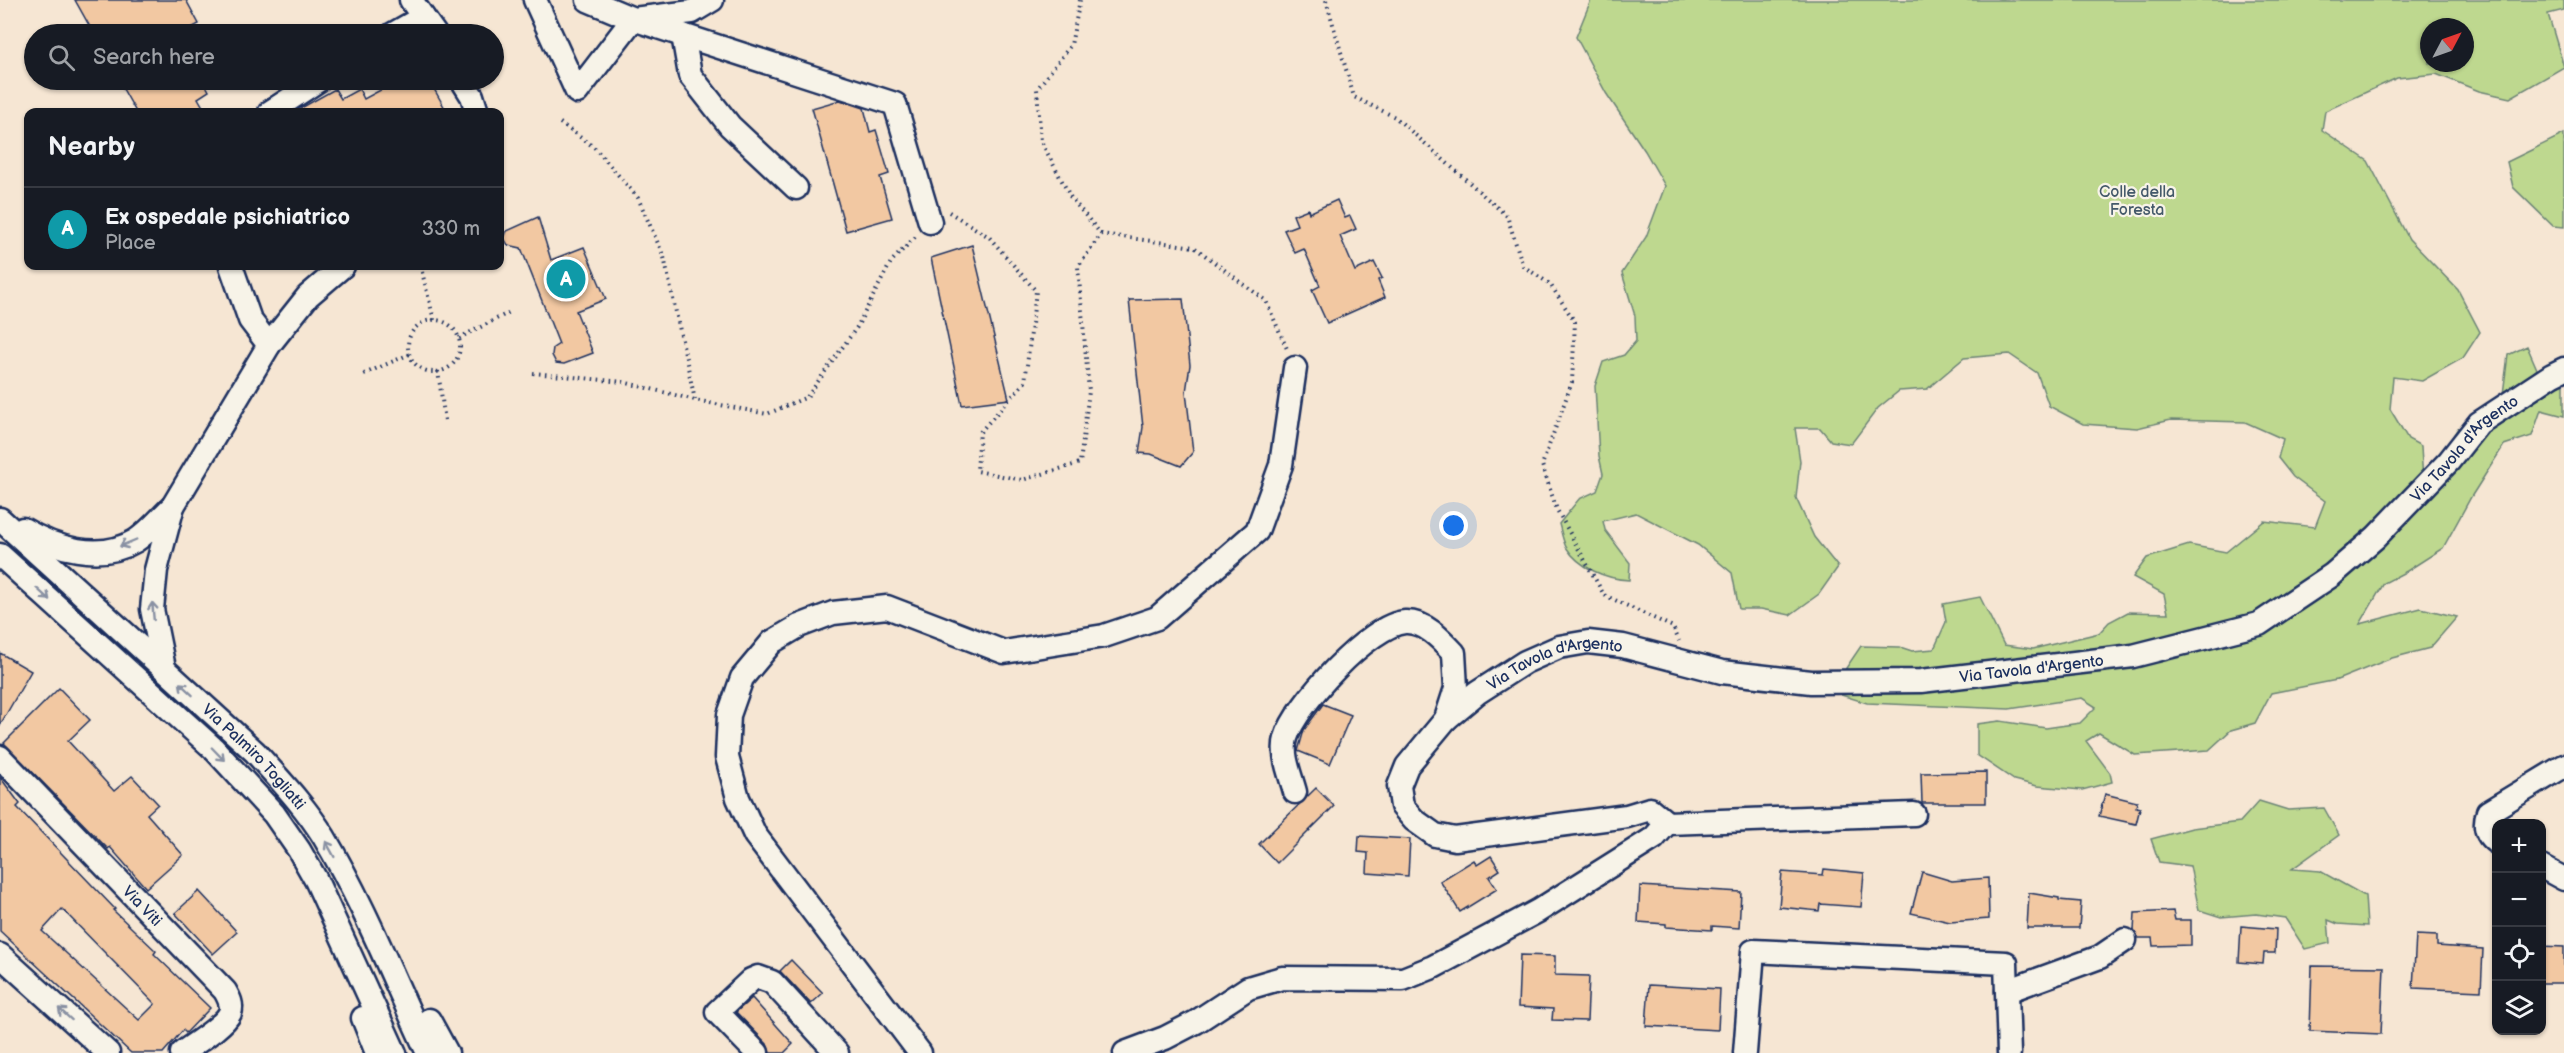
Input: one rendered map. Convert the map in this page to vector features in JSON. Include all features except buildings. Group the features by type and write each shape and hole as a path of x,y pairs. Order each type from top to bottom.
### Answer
{"street":[{"path":"535,0 577,92 633,19 692,12 712,0"},
{"path":"588,0 633,19 895,104 930,222"},
{"path":"683,35 690,75 730,126 796,188"},
{"path":"276,108 304,90"},
{"path":"468,90 476,108"},
{"path":"232,270 250,320 269,345"},
{"path":"164,668 152,609 156,570 173,506 269,345 308,296 338,270"},
{"path":"920,1053 755,835 738,798 727,757 729,715 742,678 772,642 799,626 833,613 886,608 1004,652 1104,636 1157,618 1257,531 1281,465 1295,368"},
{"name":"Via Tavola d'Argento","path":"1668,824 1650,809 1628,816 1455,839 1435,835 1414,820 1402,806 1399,786 1407,766 1446,719 1477,693 1515,668 1559,647 1588,642 1623,646 1722,672 1811,682 1921,681 2133,656 2259,624 2332,575 2376,537 2448,461 2479,423 2564,369"},
{"path":"0,517 45,542 78,551 107,550 134,542 173,506"},
{"name":"Via Palmiro Togliatti","path":"0,517 255,752 290,791 323,836 351,887 428,1053"},
{"name":"Via Palmiro Togliatti","path":"0,555 214,749 274,814 316,880 394,1053"},
{"path":"1295,792 1286,762 1285,740 1293,722 1323,683 1348,656 1366,639 1392,625 1407,622 1434,632 1454,653 1456,688 1446,719"},
{"name":"Via Viti","path":"0,757 225,991 231,1001 230,1012 223,1021 182,1053"},
{"path":"2492,839 2484,824 2488,812 2564,766"},
{"path":"1125,1053 1165,1038 1196,1022 1248,988 1282,978 1403,979 1433,968 1548,906 1634,853 1668,824 1914,814"},
{"path":"2546,870 2564,879"},
{"path":"316,880 331,932 377,1053"},
{"path":"351,887 384,929 447,1053"},
{"path":"2007,991 2100,957 2125,940"},
{"path":"1745,1053 1753,951 2006,963 2009,1053"},
{"path":"0,955 108,1053"},
{"path":"757,1053 717,1012 751,980 758,977 772,982 837,1053"}],"path":[{"path":"1080,0 1071,45 1037,89 1041,141 1071,198 1101,234 1194,247 1266,301 1295,368"},
{"path":"1326,0 1354,97 1395,117 1507,216 1523,266 1550,284 1575,322 1572,382 1542,465 1557,510 1604,595 1673,627 1689,663"},
{"path":"560,123 594,147 638,198 664,257 694,400"},
{"path":"533,373 622,382 694,400 767,414 807,397 857,327 891,262 944,209 989,237 1036,291 1024,382 980,432 979,442 977,471 1022,480 1080,463 1089,391 1078,267 1101,234"},
{"path":"422,272 434,320"},
{"path":"459,338 510,312"},
{"path":"434,320 449,324 459,338 458,356 453,363 438,371 421,368 410,354 409,338 418,325 434,320"},
{"path":"364,374 410,354"},
{"path":"438,371 445,421"}],"green space":[{"name":"Colle della Foresta","path":"1591,0 2564,0 2564,10 2548,14 2564,67 2510,98 2479,91 2436,74 2397,78 2325,111 2322,130 2368,161 2409,239 2458,290 2480,332 2463,358 2422,381 2393,377 2390,409 2408,439 2421,446 2423,483 2458,428 2481,425 2503,394 2508,355 2527,346 2537,369 2525,382 2564,379 2564,416 2541,410 2532,436 2504,445 2471,497 2443,548 2384,583 2360,624 2421,608 2457,617 2430,648 2392,658 2337,680 2271,693 2255,723 2231,730 2209,750 2135,755 2099,733 2086,741 2110,773 2112,782 2082,790 2037,786 2014,780 1977,755 1977,724 2000,721 2046,728 2080,723 2096,707 2082,698 2009,709 1867,703 1841,695 1840,677 1861,646 1900,647 1912,651 1934,649 1946,622 1943,604 1980,597 2004,645 2033,649 2099,633 2109,622 2128,612 2168,613 2164,594 2133,577 2147,558 2189,545 2226,552 2264,521 2315,527 2325,501 2293,477 2278,458 2283,439 2245,422 2171,420 2137,428 2083,424 2049,406 2037,373 2009,354 1964,358 1927,389 1899,391 1878,408 1851,444 1831,441 1820,428 1795,428 1800,461 1796,498 1814,537 1838,567 1819,594 1790,615 1761,609 1739,609 1732,573 1698,545 1636,513 1603,521 1605,530 1630,563 1629,580 1602,575 1594,571 1571,554 1566,547 1559,524 1579,499 1597,491 1603,474 1599,456 1595,386 1603,362 1624,355 1636,341 1635,316 1622,273 1646,237 1665,186 1645,151 1606,93 1576,37"},
{"path":"2564,134 2564,227 2553,226 2513,187 2507,162"},
{"path":"2259,801 2288,810 2324,808 2339,835 2292,869 2320,871 2365,896 2367,926 2338,924 2328,920 2330,943 2305,949 2285,918 2256,914 2221,917 2199,910 2190,866 2159,862 2151,839 2192,828 2240,822"}],"place":[{"name":"Ex ospedale psichiatrico","path":"566,279"}]}
